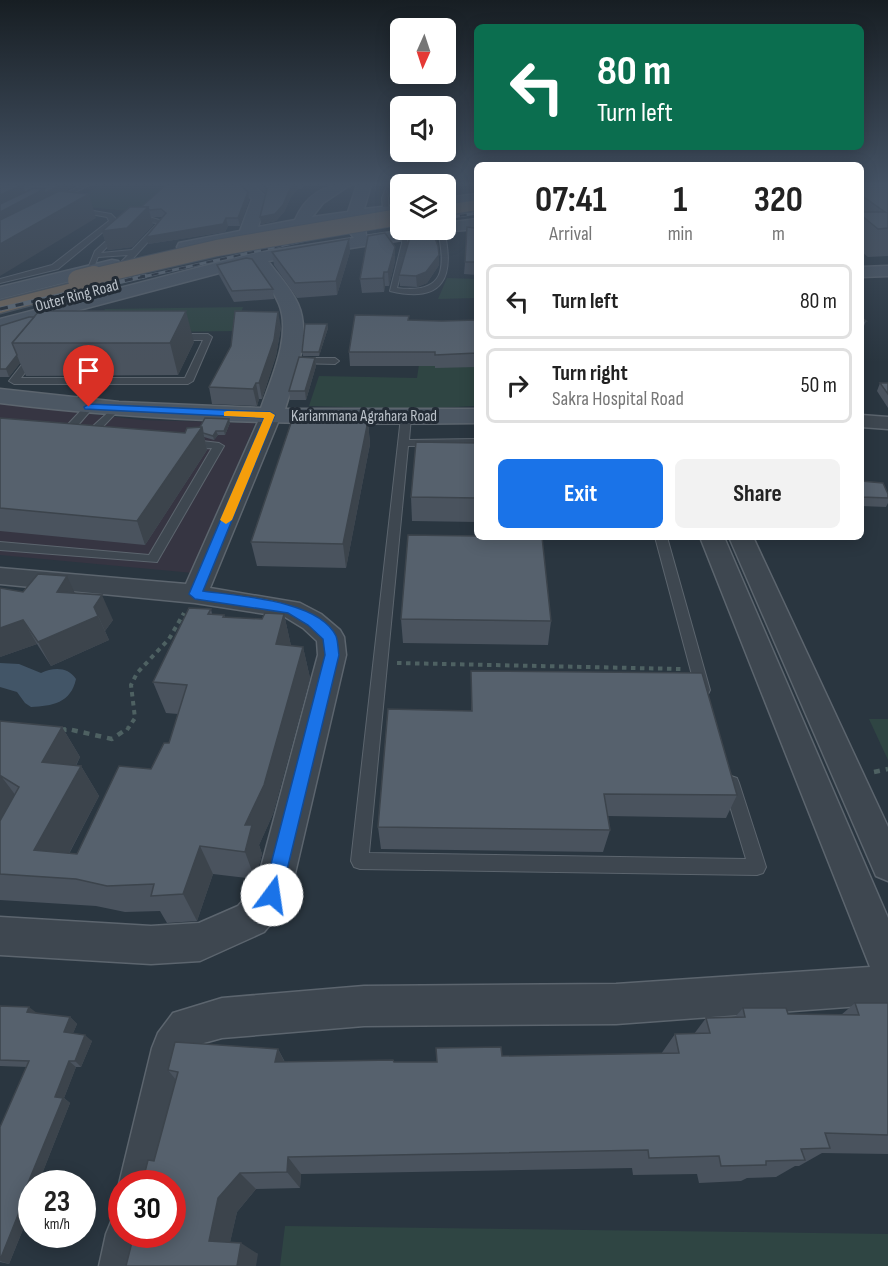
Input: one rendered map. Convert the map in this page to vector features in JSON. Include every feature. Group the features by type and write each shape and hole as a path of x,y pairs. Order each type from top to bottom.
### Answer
{"highway":[{"name":"Outer Ring Road","path":"0,300 103,278 226,259 299,244"},
{"name":"Outer Ring Road","path":"0,316 103,278"},
{"path":"0,307 103,278"}],"street":[{"path":"0,293 44,276 103,278 256,244"},
{"path":"0,325 103,278 263,244"},
{"path":"195,594 270,415 287,361 293,316 290,305 252,246"},
{"path":"864,272 888,271"},
{"name":"Kariammana Agrahara Road","path":"3,399 93,418 270,415 474,416"},
{"path":"864,421 888,423"},
{"path":"712,540 888,963"},
{"path":"742,540 888,865"},
{"path":"0,576 195,594 291,609 312,621 330,637 332,655 272,895 251,919 200,942 152,945 0,936"},
{"path":"145,1170 173,1048 188,1027 222,1018 364,1006 616,1004 888,985"},
{"path":"123,1266 127,1248"}],"lane":[{"path":"0,281 44,276 84,244"},
{"path":"103,278 120,244"},
{"path":"103,278 138,244"},
{"path":"398,244 393,289 429,291 435,288 447,264 442,244"},
{"path":"63,337 69,328"},
{"path":"48,337 63,337 208,337 188,381 14,381 48,337"},
{"path":"287,361 335,361"},
{"path":"91,381 93,418 78,440 103,442"},
{"path":"406,417 360,861 756,867 727,769"},
{"path":"59,425 93,418"},
{"path":"60,438 93,418"},
{"path":"187,435 202,444"},
{"path":"404,443 474,442"},
{"path":"0,546 153,559 219,446 202,444 178,446"},
{"path":"662,540 707,703"}],"path":[{"path":"57,730 68,729 112,739 126,731 135,718 131,685 137,673 169,639 195,594"},
{"path":"380,663 697,670"}],"shaded area":[{"path":"0,403 141,420 255,423 193,573 0,555"},
{"path":"0,663 19,664 41,673 65,670 76,679 70,693 60,702 31,707 17,692 0,687"}],"green space":[{"path":"447,278 474,279 474,298 438,299"},
{"path":"243,307 235,331 90,333 105,309"},
{"path":"474,349 474,406 412,409 309,406 319,376 417,378 421,351"},
{"path":"869,719 888,719 888,760"},
{"path":"285,1226 888,1234 888,1266 280,1266"}],"building":[{"path":"319,244 347,244 336,281 295,283 272,252"},
{"path":"366,244 393,244 395,247 388,272 384,272 383,278 360,279"},
{"path":"408,244 437,244 439,255 426,272 416,276 399,275"},
{"path":"466,244 474,244 474,262 465,262"},
{"path":"246,258 252,259 273,289 232,291 217,265"},
{"path":"39,311 186,311 170,343 12,343"},
{"path":"235,311 278,312 274,340 259,383 256,383 253,389 209,387 231,346"},
{"path":"355,315 409,316 408,320 474,320 474,353 435,355 435,352 349,352"},
{"path":"34,317 12,343 17,355 6,369 0,369 0,326"},
{"path":"305,324 327,324 319,352 302,352"},
{"path":"299,357 315,358 305,391 289,391"},
{"path":"880,383 888,383 888,394"},
{"path":"0,418 185,433 187,428 202,427 137,521 0,508"},
{"path":"205,418 229,419 224,431 216,431 213,436 203,433 200,427"},
{"path":"292,420 368,421 343,544 251,542"},
{"path":"416,442 474,443 474,498 411,497"},
{"path":"864,481 883,483 888,498 864,497"},
{"path":"408,535 474,536 474,540 542,540 551,621 401,619"},
{"path":"38,574 67,576 57,592 102,595 94,607 98,616 38,642 23,620 0,628 0,588 23,592"},
{"path":"189,608 211,609 208,614 224,615 223,617 262,619 265,613 284,614 276,644 303,647 264,785 245,825 252,825 245,852 200,846 183,894 151,896 154,884 107,886 76,879 0,874 0,821 19,787 0,777 0,721 62,727 42,762 81,766 34,850 77,854 119,766 151,769 164,743 169,743 187,685 153,682"},
{"path":"471,671 702,673 737,795 604,794 610,830 378,827 388,709 472,711"},
{"path":"855,1003 888,1003 888,1135 825,1133 830,1148 801,1149 805,1160 766,1161 766,1165 721,1166 719,1156 649,1158 648,1150 288,1157 287,1172 240,1173 218,1198 209,1241 241,1243 237,1266 126,1266 130,1248 186,1248 186,1170 146,1170 148,1160 154,1161 178,1072 168,1070 175,1042 278,1049 275,1062 393,1060 394,1062 437,1062 436,1048 501,1047 502,1056 679,1053 675,1034 710,1033 706,1018 745,1017 743,1008 786,1008 788,1014 859,1015"},
{"path":"0,1006 29,1007 27,1012 70,1017 64,1032 85,1035 75,1061 69,1061 55,1097 63,1098 33,1170 18,1170 18,1215 0,1260 0,1127 29,1061 0,1060"}],"railway":[{"path":"138,278 288,244"},
{"path":"0,309 145,276"}],"slow traffic":[{"path":"226,520 270,415 227,414"}],"route":[{"path":"89,407 114,410 270,415 195,594 291,609 312,621 330,637 332,655 272,895"}]}
